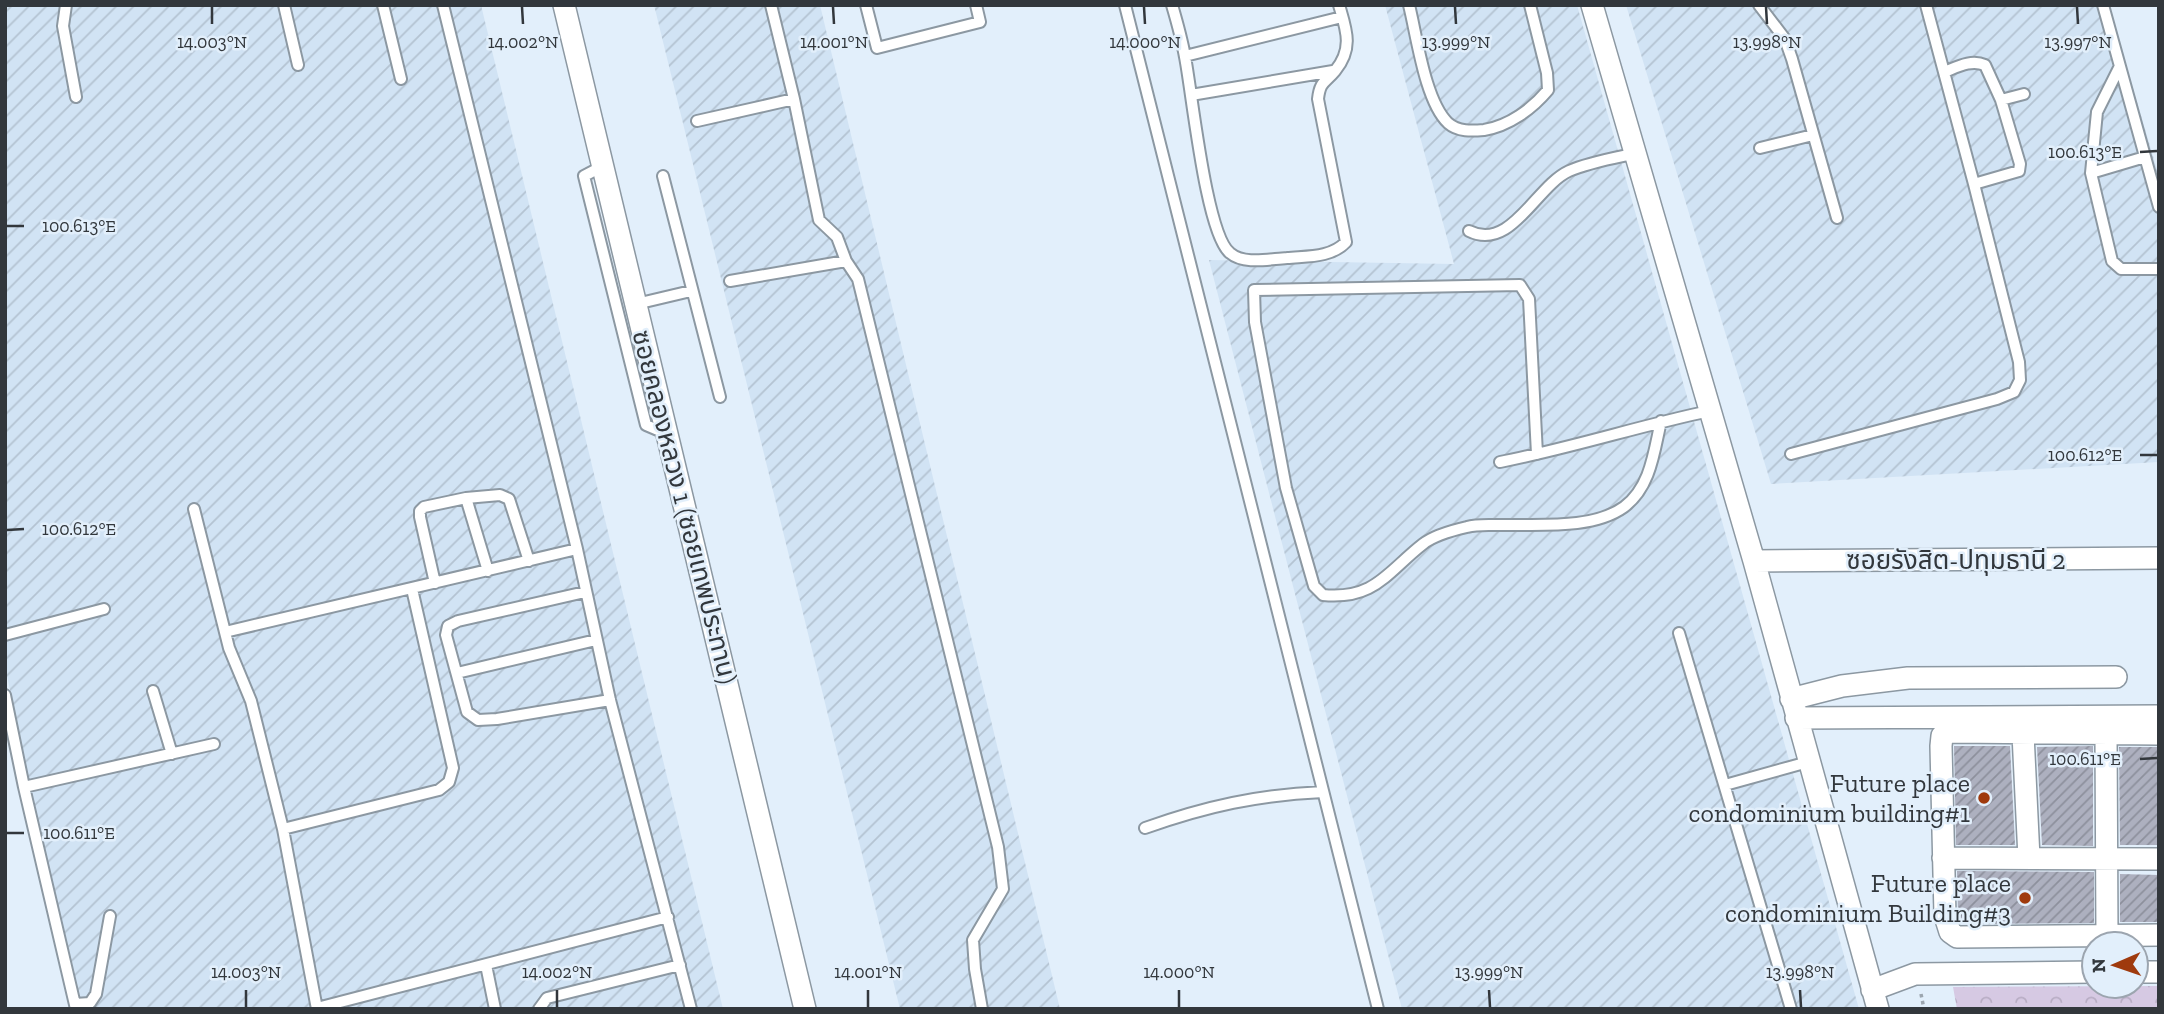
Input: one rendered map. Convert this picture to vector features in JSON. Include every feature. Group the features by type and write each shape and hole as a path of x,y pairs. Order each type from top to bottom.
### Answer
{"street":[{"name":"ซอยคลองหลวง 1 (ซอยเทพประทาน)","path":"564,5 806,1009"},
{"path":"1592,5 1754,561 1875,999 1915,974 2080,972"},
{"name":"ซอยรังสิต-ปทุมธานี 2","path":"1754,561 2159,558"},
{"path":"1794,708 1842,686 1908,678 2116,677"},
{"path":"1794,708 2159,716"},
{"path":"2080,939 1957,937 1950,932 1945,916 1942,736 1950,732 2159,734"},
{"path":"2023,734 2029,858"},
{"path":"2101,930 2107,859 2106,734"},
{"path":"1943,858 2159,859"}],"lane":[{"path":"66,5 63,16 64,34 76,97"},
{"path":"284,5 298,65"},
{"path":"383,5 401,79"},
{"path":"443,5 578,549 610,700 691,1009"},
{"path":"771,5 819,220 837,237 846,261 858,279 998,847 1003,889 973,940 982,1009"},
{"path":"866,5 877,48 980,22 976,5"},
{"path":"1125,5 1378,1009"},
{"path":"1409,5 1432,99 1449,124 1468,132 1493,128 1532,108 1548,90 1547,73 1530,5"},
{"path":"1759,5 1785,39 1836,218"},
{"path":"1791,454 1997,399 2014,392 2020,380 2019,362 1926,5"},
{"path":"2103,5 2159,207"},
{"path":"1176,6 1204,176 1227,251 1238,259 1255,260 1331,253 1346,242 1318,99 1323,81 1335,71 1345,52 1348,32 1341,11 1185,56"},
{"path":"1944,72 1965,64 1979,62 1985,65 2001,100 2020,164 2019,171 1974,184"},
{"path":"2119,68 2097,112 2091,173 2112,261 2121,269 2159,269"},
{"path":"1191,95 1335,71"},
{"path":"2001,100 2024,94"},
{"path":"697,121 794,99"},
{"path":"1760,148 1813,135"},
{"path":"1469,231 1488,235 1501,231 1524,215 1552,181 1568,171 1636,153"},
{"path":"2091,173 2145,157"},
{"path":"603,166 584,176 646,425 667,433"},
{"path":"663,176 720,397"},
{"path":"730,281 846,261"},
{"path":"1537,454 1529,299 1520,285 1254,290 1255,322 1286,488 1314,586 1323,595 1362,593 1392,574 1425,542 1469,526 1603,519 1638,495 1650,470 1661,421"},
{"path":"636,303 691,291"},
{"path":"1500,461 1709,411"},
{"path":"435,583 420,511 424,507 466,498 500,495 509,499 529,561"},
{"path":"466,498 488,571"},
{"path":"194,509 229,648 251,701 282,829 317,1009 668,917"},
{"path":"225,632 578,549"},
{"path":"282,829 439,790 449,782 453,768 412,589"},
{"path":"585,592 458,621 448,626 446,635 467,712 478,720 610,700"},
{"path":"5,635 104,609"},
{"path":"1679,633 1791,1009"},
{"path":"457,673 596,640"},
{"path":"153,691 172,754"},
{"path":"5,695 76,1006 90,1003 96,995 110,916"},
{"path":"24,787 214,744"},
{"path":"1725,785 1808,762"},
{"path":"1145,828 1192,811 1270,795 1323,792"},
{"path":"486,965 495,1009"},
{"path":"539,1009 547,998 680,965"}],"shaded area":[{"path":"5,5 481,5 723,1009 76,1009 5,666"},
{"path":"654,5 820,5 1060,1009 900,1009"},
{"path":"1385,5 1577,5 1859,1009 1402,1009 1209,260 1454,264"},
{"path":"1626,5 2108,5 2159,176 2159,462 1771,484"}],"green space":[{"path":"2080,986 2080,1000 2150,1000 2150,986 2159,986 2159,1009 1957,1009 1953,987"}],"building":[{"name":"Future place condominium building#1","path":"1954,746 2010,746 2015,845 1956,845"},
{"path":"2093,746 2093,846 2042,845 2037,747"},
{"path":"2119,747 2159,747 2159,845 2120,845"},
{"name":"Future place condominium Building#3","path":"1957,871 2094,872 2094,923 1961,924 1958,914"},
{"path":"2120,874 2159,875 2159,922 2120,922"}],"place":[{"name":"Future place condominium building#1","path":"1984,798"},
{"name":"Future place condominium Building#3","path":"2025,898"}]}
